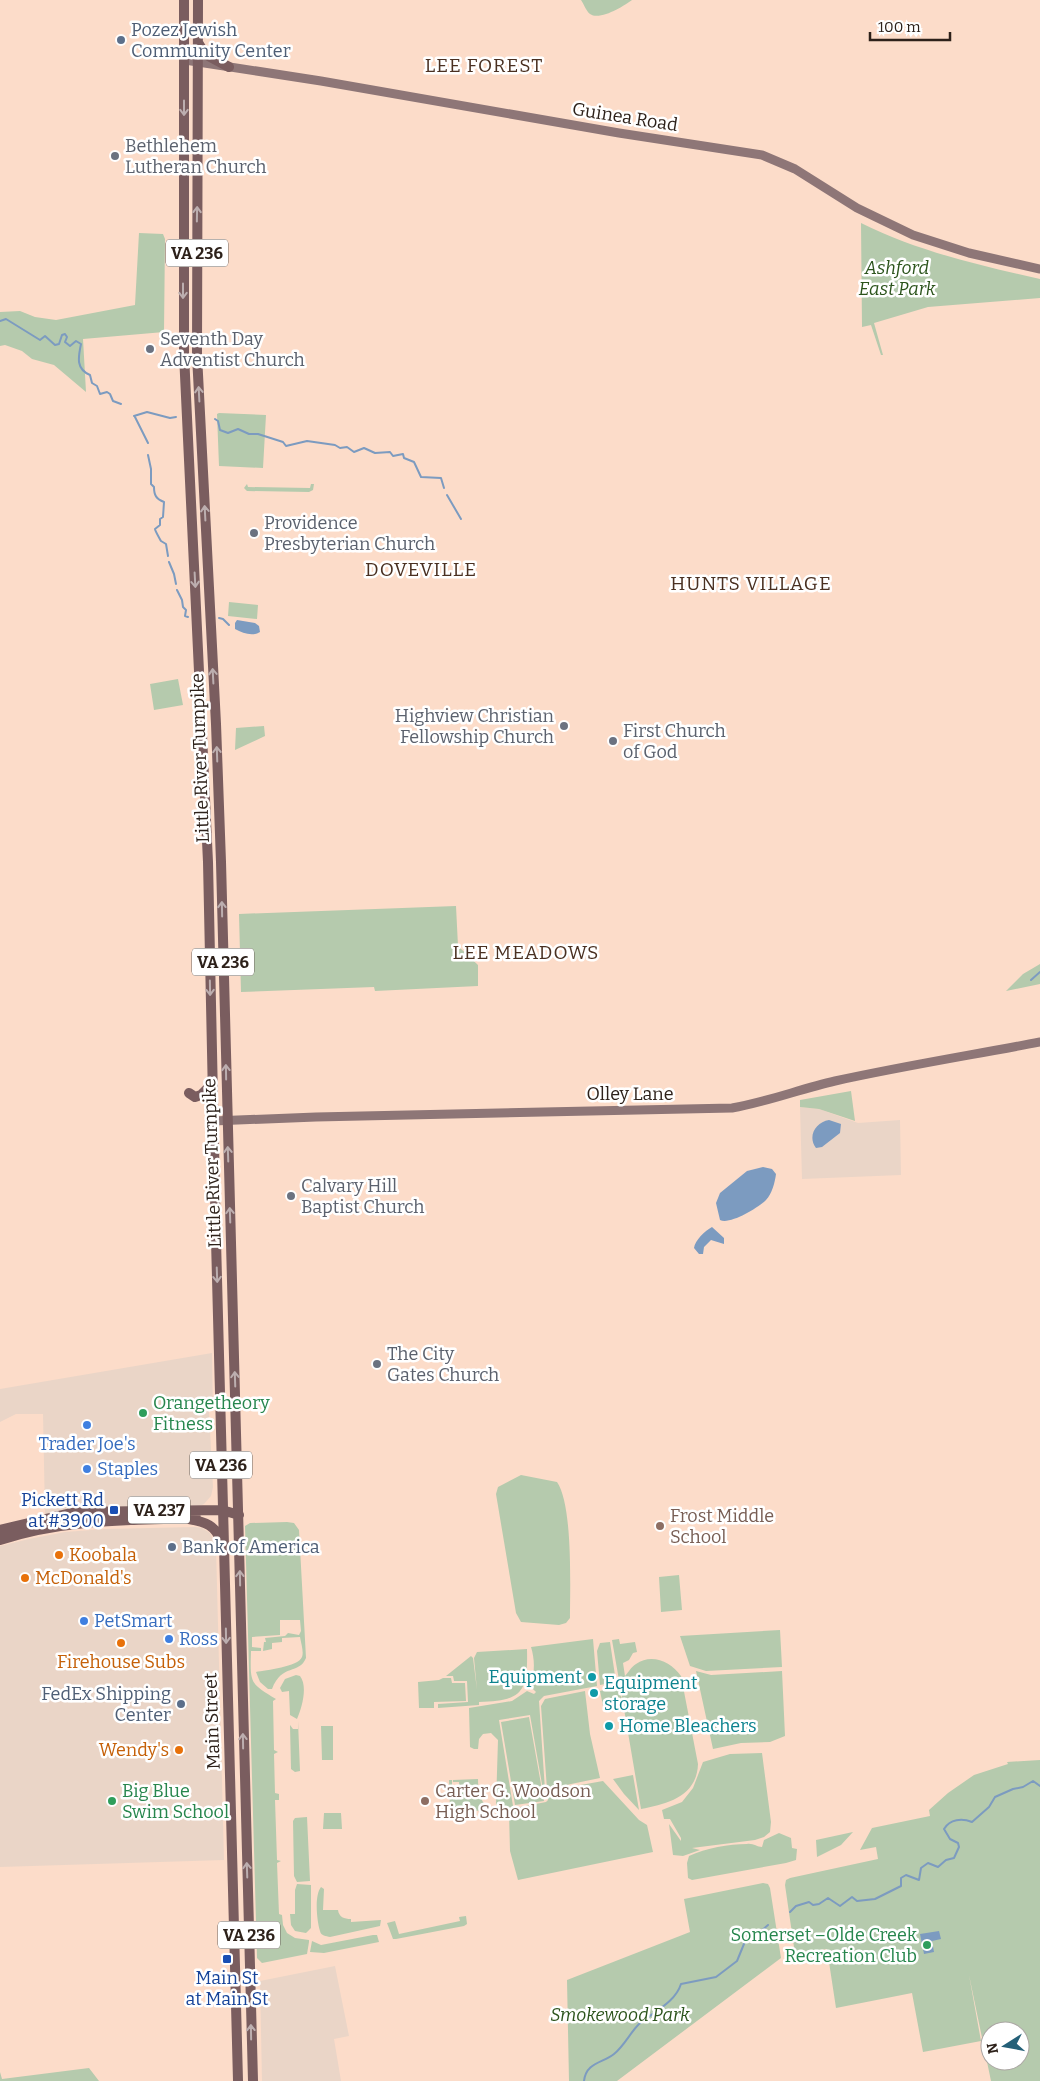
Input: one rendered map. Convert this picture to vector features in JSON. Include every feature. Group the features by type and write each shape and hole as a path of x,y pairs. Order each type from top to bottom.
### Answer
{"main road":[{"name":"Little River Turnpike","path":"184,0 184,354 205,781 223,1514"},
{"name":"Little River Turnpike","path":"198,0 197,355 216,724 239,1515"},
{"path":"198,41 205,54 229,67"},
{"name":"Guinea Road","path":"185,60 320,81 618,133 762,155 789,166 857,208 906,232 959,250 1040,269"},
{"name":"Olley Lane","path":"213,1121 732,1108 750,1105 796,1090 837,1080 1040,1042"},
{"path":"188,1093 195,1097 201,1095 212,1084"},
{"name":"VA 237","path":"0,1530 75,1512 239,1515"},
{"name":"VA 237","path":"0,1540 38,1529 71,1524 186,1518 223,1514"},
{"name":"Main Street","path":"223,1514 238,2081"},
{"name":"Main Street","path":"239,1515 253,2081"},
{"path":"186,1518 203,1522 213,1527 224,1552"}],"shaded area":[{"path":"800,1107 819,1109 858,1123 900,1120 901,1175 802,1179"},
{"path":"212,1353 213,1410 209,1411 213,1487 211,1496 204,1504 195,1508 45,1514 43,1414 16,1414 0,1422 0,1389"},
{"path":"202,1528 210,1533 216,1546 224,1860 0,1867 0,1546 65,1532"},
{"path":"335,1966 349,2036 334,2039 341,2081 262,2081 260,1981"}],"green space":[{"path":"581,0 632,0 612,12 594,16 589,13"},
{"name":"Ashford East Park","path":"861,223 904,242 926,249 971,263 1040,279 1040,298 928,307 874,323 883,355 881,355 871,325 862,327"},
{"path":"139,233 163,234 165,239 164,332 83,339 86,392 54,365 32,359 22,351 5,345 0,346 0,312 20,311 35,317 56,320 135,305"},
{"path":"217,414 266,415 263,468 219,466"},
{"path":"247,484 248,487 310,488 311,484 314,484 313,490 309,492 247,491 244,488"},
{"path":"229,602 258,605 257,619 228,616"},
{"path":"178,679 183,705 154,710 150,684"},
{"path":"264,726 265,736 235,750 236,728"},
{"path":"456,906 458,946 478,965 478,986 375,991 374,987 241,992 239,914"},
{"path":"1040,964 1040,984 1006,991 1023,974"},
{"path":"851,1091 855,1121 819,1109 800,1107 800,1100"},
{"path":"521,1475 557,1482 562,1493 566,1509 570,1547 570,1618 566,1623 559,1625 521,1622 516,1613 496,1494 498,1487"},
{"path":"250,1523 294,1523 299,1530 306,1658 299,1666 285,1672 276,1681 272,1689 268,1689 260,1682 256,1672 288,1666 295,1663 303,1655 300,1637 282,1638 282,1642 272,1643 272,1649 263,1651 264,1642 266,1642 265,1638 285,1636 288,1633 299,1635 301,1631 300,1620 280,1620 280,1635 252,1637 252,1647 261,1648 261,1651 251,1651 251,1670 253,1681 256,1685 276,1699 273,1701 274,1750 278,1752 274,1754 275,1793 279,1794 279,1800 275,1800 277,1860 281,1861 277,1863 279,1914 282,1915 283,1925 287,1933 295,1938 309,1940 309,1942 307,1954 262,1963 257,1958 245,1526"},
{"path":"679,1575 682,1610 661,1612 659,1577"},
{"path":"780,1630 782,1667 706,1671 690,1666 680,1636"},
{"path":"593,1639 597,1686 544,1696 539,1701 545,1790 543,1790 530,1715 499,1720 513,1806 506,1812 496,1804 498,1740 491,1733 483,1734 479,1739 478,1749 470,1747 469,1708 512,1701 527,1691 534,1694 536,1692 530,1686 534,1666 531,1647"},
{"path":"619,1639 620,1644 635,1642 637,1652 633,1653 629,1660 623,1663 625,1676 634,1665 648,1659 655,1659 667,1663 681,1676 698,1764 696,1775 687,1791 671,1801 641,1809 612,1640"},
{"path":"610,1642 616,1682 600,1685 597,1651 600,1643"},
{"path":"527,1649 524,1684 514,1696 494,1701 479,1702 479,1705 438,1708 438,1704 468,1702 467,1681 454,1681 453,1676 446,1676 471,1656 473,1658 477,1690 474,1658 477,1652"},
{"path":"696,1671 711,1675 782,1671 785,1736 770,1742 741,1743 713,1749"},
{"path":"296,1675 300,1676 304,1685 302,1703 297,1719 290,1715 289,1691 282,1692 280,1688 285,1679"},
{"path":"451,1678 452,1683 465,1683 466,1701 434,1702 434,1708 419,1708 418,1682"},
{"path":"618,1686 623,1703 603,1706 600,1691"},
{"path":"585,1691 590,1734 600,1778 547,1789 541,1706 545,1699"},
{"path":"529,1717 544,1801 515,1805 501,1722"},
{"path":"298,1721 300,1771 295,1772 291,1769 290,1725 293,1729 298,1729"},
{"path":"321,1726 333,1726 333,1760 322,1760"},
{"path":"762,1753 771,1822 770,1832 764,1837 755,1840 692,1848 700,1850 683,1856 673,1855 669,1824 681,1841 681,1838 670,1819 664,1819 662,1810 682,1802 693,1788 703,1762 730,1754"},
{"path":"1040,1760 1040,2081 991,2081 989,2071 1030,2071 1030,2021 980,2021 980,2028 969,1975 980,2041 923,2052 912,1993 836,2008 827,1949 795,1954 785,1885 786,1880 790,1878 878,1859 876,1847 860,1850 872,1828 930,1816 929,1810 948,1793 974,1775 1008,1764 1007,1762"},
{"path":"633,1775 639,1810 613,1779"},
{"path":"478,1779 479,1792 483,1802 498,1818 485,1813 485,1810 475,1811 475,1820 445,1820 445,1812 450,1811 449,1780 452,1780 454,1797 460,1797 459,1782 453,1782 453,1780"},
{"path":"603,1781 639,1820 647,1825 653,1852 518,1880 510,1851 509,1813 515,1808 546,1802 548,1800 547,1791"},
{"path":"324,1813 341,1813 342,1829 323,1829"},
{"path":"307,1817 310,1881 297,1882 294,1876 293,1821 295,1818"},
{"path":"853,1832 841,1845 817,1857 816,1840"},
{"path":"779,1833 791,1838 792,1848 797,1849 796,1860 692,1880 688,1878 687,1863 689,1856 710,1849 733,1845 749,1844 762,1847 764,1840"},
{"name":"Smokewood Park","path":"763,1883 768,1884 770,1888 781,1958 617,2081 569,2081 567,1980 690,1932 684,1899"},
{"path":"297,1884 311,1885 311,1928 306,1933 295,1931 291,1925 290,1914 295,1914 295,1890"},
{"path":"321,1887 324,1889 323,1910 338,1910 341,1916 351,1919 351,1922 381,1920 380,1926 330,1937 323,1935 319,1927 317,1909 317,1896"},
{"path":"466,1916 467,1924 464,1926 396,1939 393,1939 387,1923 395,1921 399,1934 460,1921 459,1917"},
{"path":"377,1935 379,1942 324,1953 310,1952 312,1941 321,1945"},
{"path":"89,2068 99,2081 0,2081 0,2072 2,2079"}],"water":[{"path":"237,620 255,623 259,626 260,632 251,634 235,629"},
{"path":"829,1120 841,1124 840,1133 822,1147 816,1148 812,1139 814,1130 824,1121"},
{"path":"763,1167 772,1169 776,1174 773,1188 768,1197 744,1215 730,1220 720,1220 716,1203 720,1193 747,1171"},
{"path":"712,1227 724,1238 724,1244 711,1240 704,1247 703,1254 699,1254 694,1248 696,1242"},
{"path":"939,1931 941,1939 932,1941 934,1952 924,1954 920,1934"}],"waterway":[{"path":"0,321 6,319 40,340 45,336 55,345 59,344 62,335 65,334 67,337 65,342 70,346 76,341 81,344 79,362 82,370 90,375 92,383 97,386 100,394 107,392 113,401 121,404"},
{"path":"134,416 147,412 170,418 176,417"},
{"path":"135,417 148,443"},
{"path":"215,419 218,421 220,430 228,433 238,429 249,434 258,434 283,442 286,446 307,441 335,445 340,448 347,447 354,452 364,448 375,453 390,452 393,456 403,454 404,458 414,462 421,477 441,478 444,488"},
{"path":"148,455 151,469 151,484 154,487 156,496 164,502 163,517 160,519 160,525 155,529 161,541 166,544 168,556"},
{"path":"447,495 461,519"},
{"path":"169,562 176,584"},
{"path":"177,590 183,607 186,610 185,616 188,617"},
{"path":"219,618 229,625"},
{"path":"1031,980 1040,972"},
{"path":"790,1912 796,1906 809,1902 813,1905 819,1904 828,1898 840,1906 852,1897 857,1901 875,1899 901,1886 901,1878 906,1875 919,1880 921,1868 928,1863 938,1867 946,1860 954,1858 959,1847 958,1843 950,1839 944,1829 950,1823 960,1820 972,1822 989,1807 995,1797 1013,1789 1023,1787 1033,1781 1040,1786"},
{"path":"584,2081 585,2075 591,2066 618,2051 639,2024 674,1997 681,1984 716,1977 737,1961 746,1939 753,1938 768,1925"}],"place":[{"name":"Pozez Jewish Community Center","path":"121,40"},
{"name":"Bethlehem Lutheran Church","path":"115,156"},
{"name":"Seventh Day Adventist Church","path":"150,349"},
{"name":"Providence Presbyterian Church","path":"254,533"},
{"name":"Highview Christian Fellowship Church","path":"564,726"},
{"name":"First Church of God","path":"613,741"},
{"name":"Calvary Hill Baptist Church","path":"291,1196"},
{"name":"The City Gates Church","path":"377,1364"},
{"name":"Orangetheory Fitness","path":"143,1413"},
{"name":"Trader Joe's","path":"87,1425"},
{"name":"Staples","path":"87,1469"},
{"name":"Pickett Rd at #3900","path":"114,1510"},
{"name":"Frost Middle School","path":"660,1526"},
{"name":"Bank of America","path":"172,1547"},
{"name":"Koobala","path":"59,1555"},
{"name":"McDonald's","path":"25,1578"},
{"name":"PetSmart","path":"84,1621"},
{"name":"Ross","path":"169,1639"},
{"name":"Firehouse Subs","path":"121,1643"},
{"name":"Equipment","path":"592,1677"},
{"name":"Equipment storage","path":"594,1693"},
{"name":"FedEx Shipping Center","path":"181,1704"},
{"name":"Home Bleachers","path":"609,1726"},
{"name":"Wendy's","path":"179,1750"},
{"name":"Big Blue Swim School","path":"112,1801"},
{"name":"Carter G. Woodson High School","path":"425,1801"},
{"name":"Somerset –Olde Creek Recreation Club","path":"927,1945"},
{"name":"Main St at Main St","path":"227,1959"}],"district":[{"name":"LEE FOREST","path":"484,65"},
{"name":"DOVEVILLE","path":"421,569"},
{"name":"HUNTS VILLAGE","path":"751,583"},
{"name":"LEE MEADOWS","path":"526,952"}]}
